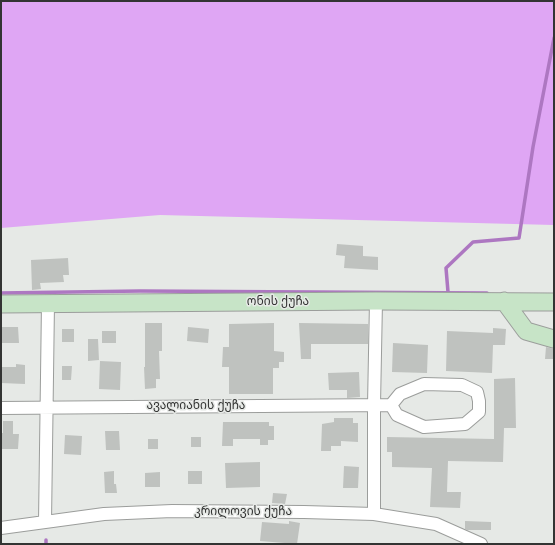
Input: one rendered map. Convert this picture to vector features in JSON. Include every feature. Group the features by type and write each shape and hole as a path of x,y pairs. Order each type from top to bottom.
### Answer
{"main road":[{"name":"ონის ქუჩა","path":"1,304 376,301 554,302"},
{"path":"504,301 526,331 554,339"}],"street":[{"path":"374,514 376,301"},
{"path":"45,522 48,303"},
{"path":"424,384 462,385 477,392 479,412 465,424 424,427 397,415 391,405 400,394 424,384"},
{"name":"ავალიანის ქუჩა","path":"1,408 391,405"},
{"name":"კრილოვის ქუჩა","path":"1,528 104,514 164,512 304,512 374,514 436,524 481,544"}],"shaded area":[{"path":"1,1 554,1 554,225 160,215 1,228"}],"building":[{"path":"337,244 363,246 363,256 378,257 378,270 344,268 345,256 336,255"},
{"path":"68,258 69,275 63,275 64,282 40,283 41,289 32,290 31,260"},
{"path":"145,323 162,323 162,351 159,351 160,379 156,379 156,388 145,389 144,367"},
{"path":"274,323 274,351 284,352 284,362 279,362 279,368 273,368 273,394 229,394 229,367 222,367 223,347 229,347 229,324"},
{"path":"299,323 368,324 368,344 311,344 311,359 301,359"},
{"path":"1,327 18,327 19,343 1,343"},
{"path":"188,327 209,329 208,343 187,341"},
{"path":"493,328 506,329 505,345 493,345 492,373 446,371 447,331 493,333"},
{"path":"62,329 74,329 74,342 62,342"},
{"path":"102,331 116,331 116,343 102,343"},
{"path":"88,339 98,339 99,360 88,361"},
{"path":"393,343 428,345 427,373 392,372"},
{"path":"546,347 554,349 554,359 545,359"},
{"path":"100,361 121,362 120,390 99,389"},
{"path":"16,364 25,365 25,384 1,383 1,367 16,367"},
{"path":"62,366 72,366 71,380 62,380"},
{"path":"359,372 360,397 347,398 347,390 329,390 328,373"},
{"path":"515,378 516,428 504,428 503,462 448,461 447,492 461,492 460,508 430,507 432,468 392,467 392,452 387,452 387,437 494,439 494,379"},
{"path":"334,418 353,418 353,423 358,423 358,442 341,441 341,446 331,446 331,451 321,451 322,424 334,422"},
{"path":"3,421 13,421 13,434 19,434 18,449 1,449"},
{"path":"223,422 269,422 269,426 274,426 274,440 268,440 268,445 260,445 260,439 233,439 233,446 222,446"},
{"path":"105,431 119,431 120,450 106,450"},
{"path":"65,435 82,436 81,455 64,454"},
{"path":"191,437 201,437 201,447 191,447"},
{"path":"148,439 158,439 158,449 148,449"},
{"path":"260,462 260,487 226,488 225,463"},
{"path":"344,466 359,467 358,488 343,488"},
{"path":"114,471 114,484 116,484 117,493 105,493 104,472"},
{"path":"188,471 202,471 202,484 188,484"},
{"path":"160,472 160,487 145,487 145,473"},
{"path":"273,493 287,494 285,504 272,503"},
{"path":"289,521 300,523 297,544 260,541 262,522 289,524"},
{"path":"465,521 491,522 491,530 467,530 465,529"}],"waterway":[{"path":"448,292 446,268 473,242 519,238 533,147 554,38"},
{"path":"1,293 140,291 487,293"}]}
